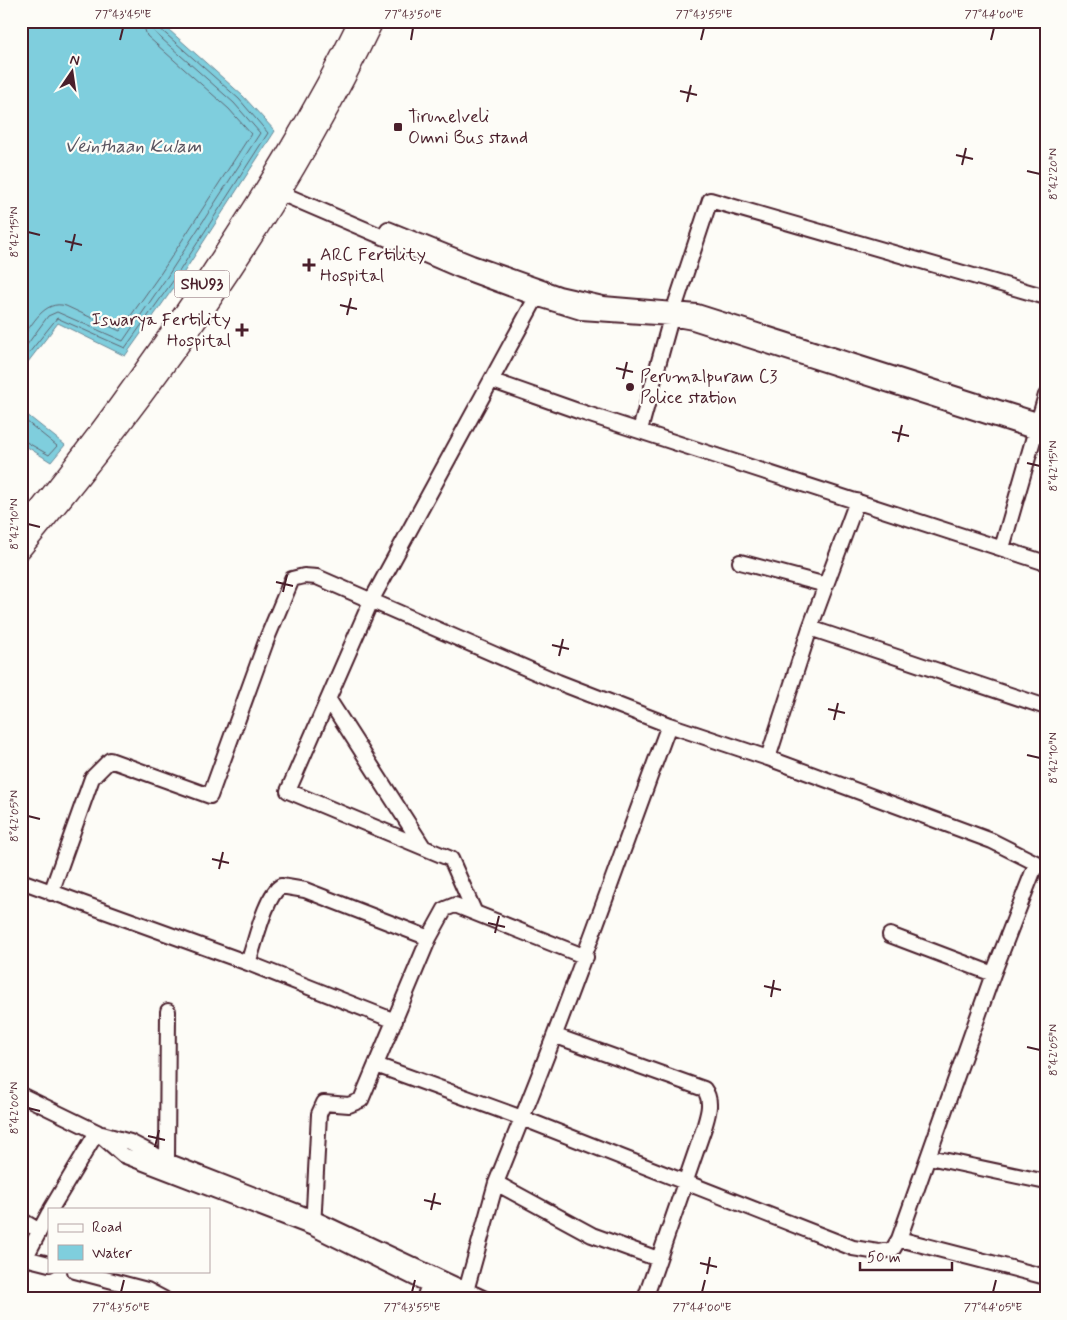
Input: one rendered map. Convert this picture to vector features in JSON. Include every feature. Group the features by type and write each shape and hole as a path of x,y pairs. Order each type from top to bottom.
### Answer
{"main road":[{"name":"SHU93","path":"21,550 133,412 251,242 358,21"},
{"name":"SHU93","path":"21,531 68,474 277,186 356,58 374,21"}],"street":[{"path":"277,186 460,270 536,298 595,314 673,313"},
{"path":"277,186 472,263 559,294 603,304 673,313 718,330 1041,428"},
{"path":"640,430 673,313 710,200 1046,297"},
{"path":"474,912 450,859 288,791 371,601 493,381 536,298"},
{"path":"493,381 1046,562"},
{"path":"1002,548 1041,428 1046,395"},
{"path":"768,758 810,628 857,501"},
{"path":"740,562 826,585"},
{"path":"51,893 92,778 110,760 210,796 268,636 292,579 304,576 317,577 558,682 669,725 768,758 992,841 1041,866 993,974 929,1157 899,1239 893,1249 878,1252 852,1248 522,1118 376,1065"},
{"path":"810,628 1046,707"},
{"path":"328,700 424,848"},
{"path":"462,1296 496,1183 586,957 596,920 669,725"},
{"path":"21,880 51,893 248,963 395,1021"},
{"path":"248,963 268,903 275,890 281,886 305,890 429,938"},
{"path":"313,1223 319,1114 324,1103 349,1105 361,1100 429,938 445,909 450,905 474,912 586,957"},
{"path":"890,935 993,974"},
{"path":"167,1161 168,1011"},
{"path":"556,1036 704,1089 709,1096 710,1107 686,1183 645,1299"},
{"path":"21,1095 97,1132 130,1142 167,1161 313,1223 462,1296"},
{"path":"97,1132 124,1155 313,1223 429,1284 462,1296 485,1299"},
{"path":"52,1208 97,1132"},
{"path":"929,1157 1046,1182"},
{"path":"496,1183 592,1236 658,1259"},
{"path":"48,1215 38,1230 23,1262 48,1264"},
{"path":"21,1220 38,1230"},
{"path":"899,1239 1046,1277"},
{"path":"79,1272 147,1290 164,1299"},
{"path":"424,1299 429,1284"}],"water":[{"name":"Veinthaan Kulam","path":"21,21 159,21 243,96 275,131 177,283 125,356 58,323 21,371"},
{"path":"21,410 65,445 51,462 21,443"}],"place":[{"name":"Tirunelveli Omni Bus stand","path":"398,127"},
{"name":"ARC Fertility Hospital","path":"309,265"},
{"name":"Iswarya Fertility Hospital","path":"242,330"},
{"name":"Perumalpuram C3 Police station","path":"630,387"}]}
